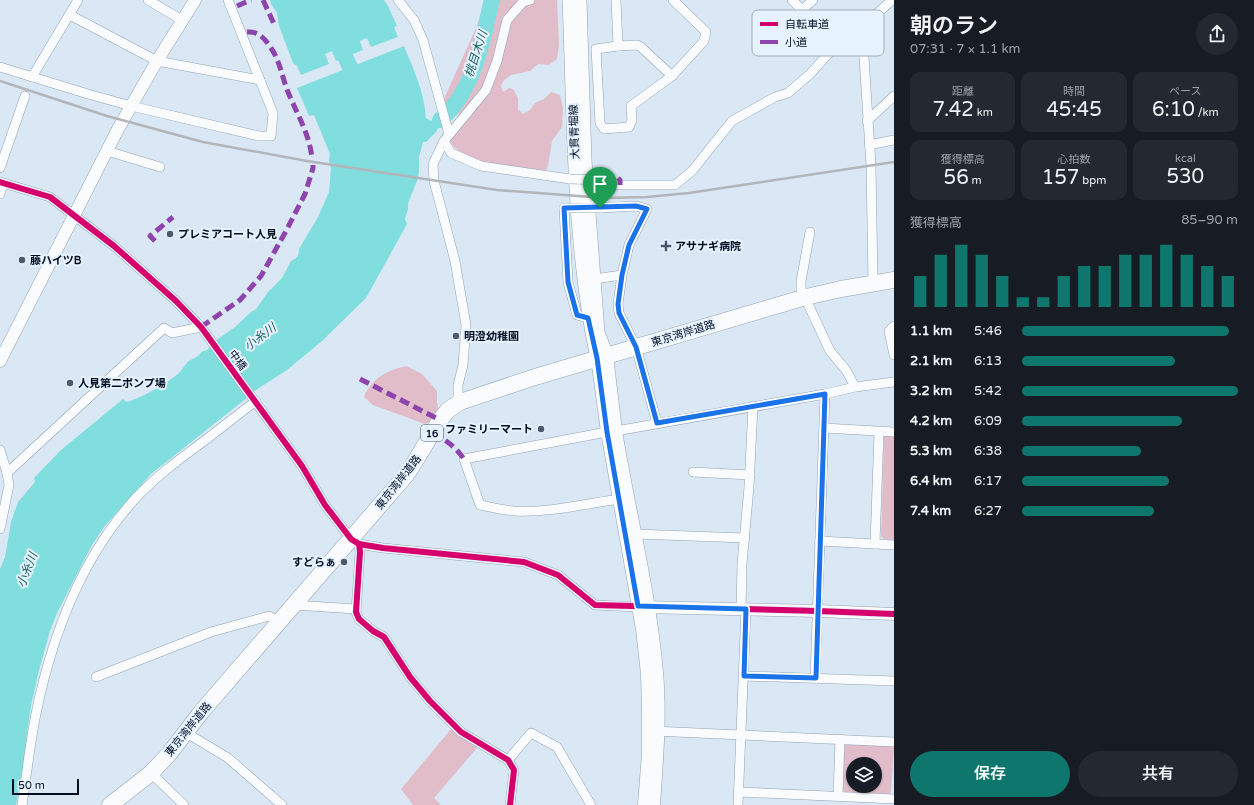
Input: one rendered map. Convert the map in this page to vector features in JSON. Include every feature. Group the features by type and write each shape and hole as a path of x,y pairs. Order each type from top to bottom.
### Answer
{"highway":[{"name":"東京湾岸道路","path":"110,805 151,773 169,754 185,732 278,622 355,542 407,474 440,420 448,410 458,402 473,396 602,357 806,297 873,282 894,280"}],"main road":[{"name":"大貫青堀線","path":"569,0 580,253 588,318 602,357"},
{"name":"大貫青堀線","path":"580,0 585,160 598,332 602,357"}],"street":[{"path":"32,77 78,0"},
{"path":"148,0 182,20"},
{"path":"0,361 131,106 195,0"},
{"path":"0,67 131,106 251,134 271,136 272,113 228,0"},
{"path":"398,0 414,20 423,40 445,122 446,137 451,153 481,166 570,179 601,180 619,185 674,185 692,171 732,122 775,97 788,93 810,74 826,56"},
{"path":"458,402 458,385 463,365 466,325 455,261 434,181 433,164 446,137 486,90 496,61 507,20 523,2 530,0"},
{"path":"616,0 618,46"},
{"path":"672,76 637,45 596,49 600,124 604,129 629,127 632,120 631,106 672,76 704,41 706,32 673,0"},
{"path":"792,0 802,10 813,0"},
{"path":"881,10 892,0"},
{"path":"70,15 157,61 260,80"},
{"path":"864,56 871,165 873,282"},
{"path":"0,168 25,96"},
{"path":"867,121 894,96"},
{"path":"869,145 894,140"},
{"path":"107,151 160,167"},
{"path":"0,194 2,182"},
{"name":"中橋","path":"2,182 50,197 120,251 176,301 203,330 255,400 302,466 325,505 355,542"},
{"path":"588,318 577,315 568,282 564,208 636,206 647,209 629,245 622,275 618,304 619,313 636,347 657,423"},
{"path":"810,232 801,280 801,289 830,351 846,370 855,387"},
{"path":"594,279 622,275"},
{"path":"894,326 889,331 894,355"},
{"path":"7,473 164,328 172,333 203,330"},
{"path":"602,357 619,499 643,607 653,634 657,673 653,731 644,805"},
{"path":"619,499 553,509 513,511 480,505 464,459 612,431 825,394 855,387 894,382"},
{"path":"816,678 825,394"},
{"path":"22,805 37,710 52,647 69,602 96,551 115,523 134,500 169,467 255,400"},
{"path":"738,805 744,676 742,564 750,475 753,406"},
{"path":"824,428 894,432"},
{"path":"612,431 635,534 643,607"},
{"path":"875,544 879,432"},
{"path":"0,450 9,485 0,530"},
{"path":"693,472 750,475"},
{"path":"635,534 745,538"},
{"path":"355,542 428,553 524,562 558,575 595,605 894,614"},
{"path":"355,542 360,552 356,609 359,619 373,631 384,637 410,677 435,706 461,732 508,760 514,770 510,805"},
{"path":"820,542 894,545"},
{"path":"294,605 356,609"},
{"path":"96,677 211,632 268,616 278,622"},
{"path":"744,676 894,681"},
{"path":"653,731 894,742"},
{"path":"653,731 654,805"},
{"path":"185,732 228,758 282,805"},
{"path":"508,760 531,733 556,747 591,805"},
{"path":"838,796 840,739"},
{"path":"151,773 184,805"},
{"path":"739,792 894,799"}],"shaded area":[{"path":"485,0 557,0 559,45 557,59 549,65 538,64 530,71 511,75 504,80 501,86 503,92 509,88 513,89 518,98 518,109 523,114 530,110 535,103 544,99 551,92 560,95 563,108 562,127 552,141 546,170 500,166 477,160 458,150 450,141 461,113 453,116 443,101 477,26"},
{"path":"406,366 422,374 437,391 439,412 431,421 425,424 373,405 364,397 367,390 380,376 392,370"},
{"path":"884,436 894,436 894,540 884,539 881,536"},
{"path":"452,728 477,748 434,798 441,805 413,805 401,789"},
{"path":"844,743 891,745 894,747 890,794 868,793 882,793 882,757 846,757 845,792 842,789"}],"water":[{"path":"270,0 384,0 397,26 394,27 398,37 371,47 367,38 360,41 363,50 336,61 332,51 325,54 329,64 301,75 297,66 293,63 279,26 277,13"},
{"path":"404,46 421,90 426,118 431,121 439,113 441,124 436,132 426,142 423,142 419,157 419,172 417,181 408,203 405,219 407,224 366,298 322,341 287,370 253,392 215,341 235,327 256,309 268,292 282,278 291,261 298,255 299,249 318,217 329,192 331,168 329,161 330,154 314,115 309,116 297,88"},
{"path":"211,346 248,397 151,474 104,527 92,545 57,613 50,631 31,706 25,754 16,805 0,805 0,569 5,557 11,522 18,502 35,482 34,478 61,450 123,399 127,402 133,400 161,386 179,373 189,361"}],"waterway":[{"name":"小糸川","path":"318,0 350,67 355,88"},
{"name":"桃目木川","path":"440,120 462,94 472,74 479,53 492,0"}],"railway":[{"path":"0,81 107,116 203,142 307,161 497,190 605,198 647,197 689,193 894,162"}],"marked path":[{"path":"237,6 251,0"},
{"path":"263,0 275,26"},
{"path":"247,32 255,33 261,36 274,53 288,92 306,133 312,159"},
{"path":"201,327 240,300 261,276 305,194 313,165"},
{"path":"618,178 620,180 620,185"},
{"path":"155,241 150,236 173,217"},
{"path":"360,379 440,420"},
{"path":"433,432 454,447 464,459"}],"cycle path":[{"path":"0,182 50,197 114,246 176,301 201,327 302,466 325,505 351,539 359,544 360,552 356,612 359,619 373,631 384,637 410,677 430,701 461,732 508,760 514,770 510,805"},
{"path":"359,544 383,548 524,562 558,575 595,605 894,614"}],"place":[{"name":"プレミアコート人見","path":"170,234"},
{"name":"アサナギ病院","path":"666,246"},
{"name":"藤ハイツB","path":"22,260"},
{"name":"明澄幼稚園","path":"456,336"},
{"name":"人見第二ポンプ場","path":"70,383"},
{"name":"ファミリーマート","path":"541,429"},
{"name":"すどらぁ","path":"344,562"}],"route":[{"path":"636,206 647,209 629,245 622,275 618,304 619,313 636,347 657,423 825,394 816,678 744,676 746,609 638,606 607,432 597,358 588,318 577,315 568,282 564,208 600,208 636,206"}]}
